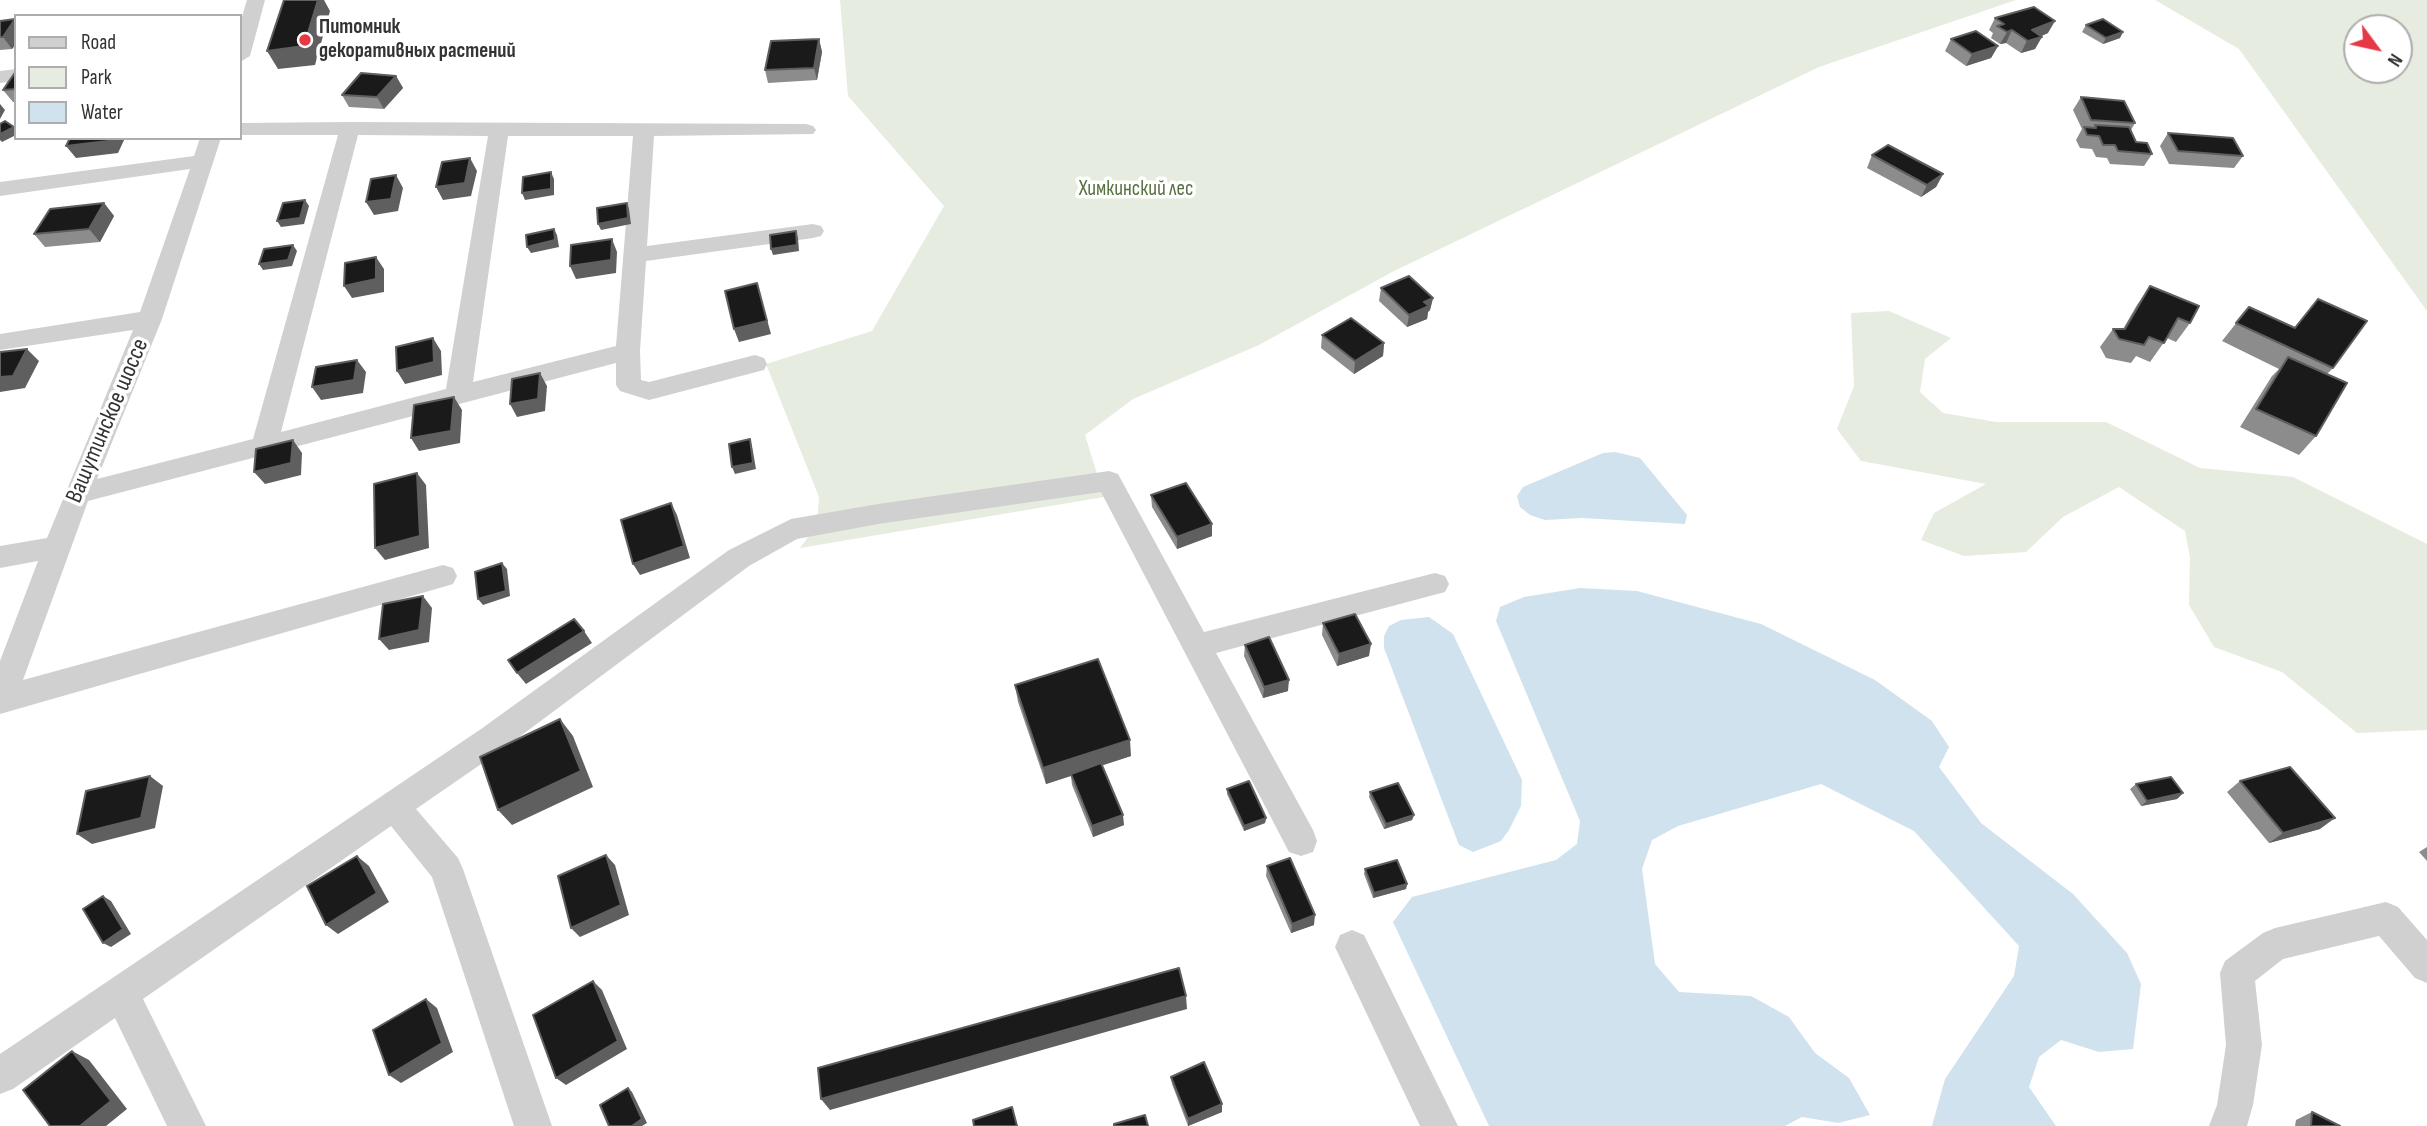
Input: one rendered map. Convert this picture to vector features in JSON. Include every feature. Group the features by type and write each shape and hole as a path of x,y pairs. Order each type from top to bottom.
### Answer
{"street":[{"path":"242,46 257,0"},
{"path":"242,128 806,130"},
{"path":"264,446 350,128"},
{"path":"458,396 499,129"},
{"path":"644,130 628,351 629,385 649,391 755,364"},
{"path":"0,189 207,150"},
{"name":"Вашутинское шоссе","path":"1,700 77,494 150,319 207,150"},
{"path":"635,255 813,231"},
{"path":"0,342 150,319"},
{"path":"77,494 628,351"},
{"path":"0,1076 503,731 739,558 791,530 878,514 1109,481 1301,841"},
{"path":"0,556 58,547"},
{"path":"1,700 443,576"},
{"path":"1197,646 1435,584"},
{"path":"394,806 446,869 533,1126"},
{"path":"2228,1126 2235,1105 2244,1045 2237,973 2275,945 2386,918 2427,966"},
{"path":"1352,947 1439,1126"},
{"path":"121,993 187,1126"}],"green space":[{"name":"Химкинский лес","path":"840,0 2016,0 1819,67 1394,271 1259,345 1133,399 1085,435 1104,497 800,548 817,525 819,497 766,364 872,331 944,206 848,96"},
{"path":"2155,0 2427,0 2427,311 2239,49"},
{"path":"1889,311 1951,338 1925,359 1920,392 1943,413 1996,422 2106,422 2200,468 2293,477 2427,544 2427,730 2357,733 2282,672 2214,647 2189,605 2190,557 2185,531 2119,487 2063,517 2026,552 1964,556 1921,540 1934,513 1986,484 1861,461 1837,429 1854,386 1851,313"}],"water":[{"path":"1615,452 1640,458 1687,515 1685,524 1582,518 1545,520 1530,515 1520,507 1517,496 1523,487 1603,453"},
{"path":"1580,588 1637,591 1761,624 1875,680 1932,721 1949,747 1939,767 1981,823 2073,894 2127,953 2141,984 2133,1049 2099,1052 2061,1040 2039,1057 2029,1087 2056,1126 1932,1126 1945,1079 2014,976 2019,946 1914,831 1821,784 1678,826 1652,840 1642,869 1655,964 1679,992 1751,996 1789,1017 1815,1053 1849,1078 1870,1115 1838,1123 1802,1117 1785,1126 1489,1126 1393,922 1412,897 1556,860 1577,844 1580,821 1496,621 1500,607 1524,597"},
{"path":"1429,617 1453,634 1522,780 1521,806 1509,830 1501,841 1473,852 1459,845 1384,648 1384,636 1389,626 1401,620"}],"building":[{"path":"284,0 318,0 304,46 267,51"},
{"path":"2034,7 2055,21 2032,30 2042,37 2028,41 2012,30 2007,32 1997,26 2004,24 1995,18"},
{"path":"14,19 3,37 0,37 0,21"},
{"path":"2103,19 2123,32 2106,38 2086,25"},
{"path":"1976,31 1998,46 1972,54 1951,39"},
{"path":"819,39 814,68 765,70 771,41"},
{"path":"361,73 396,76 377,97 342,95"},
{"path":"14,74 14,89 3,90"},
{"path":"2081,97 2124,101 2135,123 2091,120"},
{"path":"5,121 14,127 0,134 0,124"},
{"path":"2095,125 2129,127 2136,142 2147,143 2152,154 2118,151 2115,145 2103,145 2099,136 2087,135 2084,127 2096,128"},
{"path":"2168,133 2233,138 2243,156 2178,151"},
{"path":"69,140 109,140 108,141 66,146"},
{"path":"1888,145 1943,174 1927,185 1872,155"},
{"path":"470,158 465,183 436,187 442,162"},
{"path":"551,172 551,189 522,193 523,177"},
{"path":"396,175 391,199 366,202 371,179"},
{"path":"305,200 300,218 277,221 283,203"},
{"path":"104,203 89,229 34,234 50,209"},
{"path":"627,203 628,218 598,224 597,208"},
{"path":"554,229 555,240 527,247 526,235"},
{"path":"796,231 797,245 771,249 770,235"},
{"path":"612,239 611,260 570,266 571,245"},
{"path":"293,245 288,260 259,264 264,249"},
{"path":"376,257 376,279 344,286 345,263"},
{"path":"1409,276 1433,298 1424,302 1429,306 1409,315 1381,288"},
{"path":"757,283 767,321 734,329 725,291"},
{"path":"2150,286 2199,306 2190,323 2178,318 2164,343 2149,337 2144,345 2119,339 2113,329 2125,329"},
{"path":"2318,299 2367,321 2333,368 2236,323 2249,307 2295,328"},
{"path":"1351,318 1384,343 1355,361 1322,335"},
{"path":"433,338 434,362 397,371 396,347"},
{"path":"27,349 13,376 0,377 0,352"},
{"path":"2288,357 2347,383 2316,436 2256,409"},
{"path":"357,360 354,380 312,387 316,367"},
{"path":"540,373 538,399 510,404 512,379"},
{"path":"454,397 451,431 411,438 414,405"},
{"path":"750,439 753,463 732,467 729,444"},
{"path":"293,440 291,463 254,472 256,449"},
{"path":"417,473 420,536 375,548 374,484"},
{"path":"1186,483 1212,524 1177,537 1151,495"},
{"path":"671,503 684,546 633,564 621,520"},
{"path":"502,563 506,591 478,599 475,572"},
{"path":"423,596 419,630 379,639 383,604"},
{"path":"1355,614 1371,644 1339,654 1323,623"},
{"path":"574,619 584,631 517,673 508,660"},
{"path":"1269,637 1289,680 1264,687 1245,645"},
{"path":"1098,659 1130,740 1043,768 1015,685"},
{"path":"560,719 581,771 498,810 480,757"},
{"path":"1101,763 1123,815 1092,826 1071,774"},
{"path":"2290,767 2335,818 2283,833 2240,781"},
{"path":"150,776 141,818 77,834 86,791"},
{"path":"2171,777 2183,793 2147,801 2136,784"},
{"path":"1249,781 1266,818 1244,826 1227,789"},
{"path":"1398,783 1414,815 1386,824 1370,792"},
{"path":"606,855 621,905 571,928 558,876"},
{"path":"357,856 377,893 326,925 307,886"},
{"path":"1290,858 1315,915 1292,924 1267,866"},
{"path":"1397,860 1407,884 1374,893 1365,869"},
{"path":"103,896 123,929 103,943 83,909"},
{"path":"1179,968 1186,996 821,1099 818,1068"},
{"path":"593,981 618,1041 556,1078 533,1015"},
{"path":"426,999 442,1043 389,1075 373,1030"},
{"path":"72,1051 111,1101 80,1126 50,1126 23,1090"},
{"path":"1204,1062 1222,1104 1188,1119 1171,1077"},
{"path":"628,1088 642,1119 632,1126 609,1126 600,1105"},
{"path":"1012,1107 1017,1126 974,1126 973,1120"},
{"path":"2312,1112 2340,1126 2311,1126"},
{"path":"1145,1115 1148,1126 1114,1126 1114,1124"}],"place":[{"name":"Питомник декоративных растений","path":"305,40"}]}
